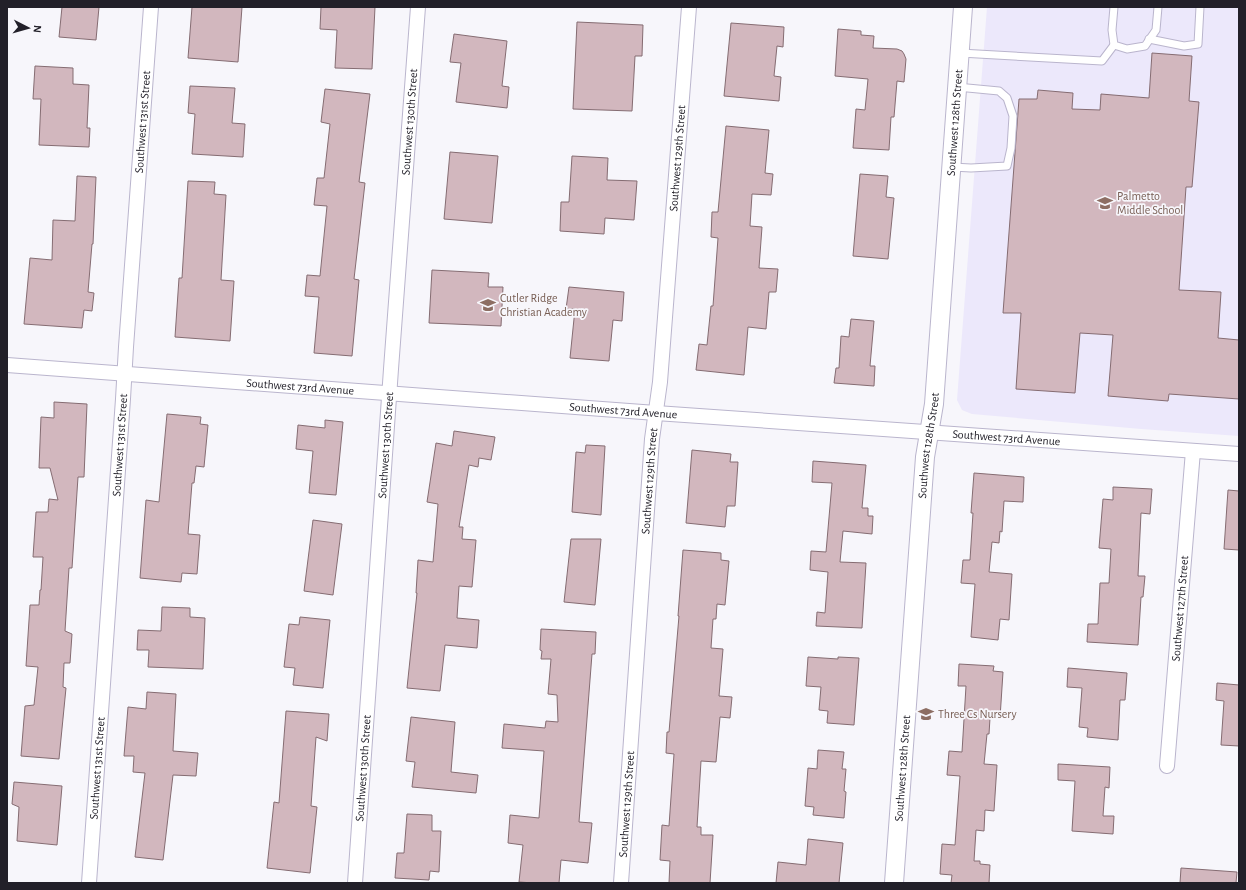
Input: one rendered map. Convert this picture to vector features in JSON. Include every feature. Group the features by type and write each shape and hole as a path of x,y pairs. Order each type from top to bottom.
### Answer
{"street":[{"name":"Southwest 131st Street","path":"89,883 151,7"},
{"name":"Southwest 130th Street","path":"355,883 418,7"},
{"name":"Southwest 129th Street","path":"621,883 652,447 660,382 689,7"},
{"name":"Southwest 128th Street","path":"894,883 924,465 934,404 963,7"},
{"name":"Southwest 73rd Avenue","path":"7,365 1239,454"},
{"name":"Southwest 127th Street","path":"1167,766 1193,451"}],"lane":[{"path":"960,53 1102,61 1114,45 1112,30 1114,7"},
{"path":"1114,45 1127,49 1144,46 1156,30 1158,7"},
{"path":"1149,39 1184,46 1198,44 1200,7"},
{"path":"951,167 971,168 1007,166 1011,148 1013,116 1007,98 999,91 957,87"}],"shaded area":[{"name":"Palmetto Middle School","path":"987,7 1239,7 1239,436 972,414 962,410 957,400"}],"building":[{"path":"62,7 99,7 96,40 59,37"},
{"path":"192,7 242,7 238,62 188,58"},
{"path":"321,7 375,7 372,69 335,68 337,30 320,29"},
{"path":"577,22 643,25 642,56 635,56 632,111 573,109"},
{"path":"731,23 784,27 783,47 777,46 774,76 781,77 779,101 724,96"},
{"path":"838,29 861,31 861,35 874,36 873,48 897,49 902,51 904,54 906,59 904,82 897,81 894,117 891,117 889,150 853,148 856,109 865,110 868,79 835,76"},
{"path":"454,34 507,41 502,86 509,87 507,108 456,102 461,63 450,62"},
{"path":"1152,53 1192,56 1189,101 1199,102 1192,187 1186,187 1179,290 1221,292 1218,338 1239,340 1239,399 1169,394 1168,401 1108,396 1113,335 1080,333 1075,393 1016,389 1021,313 1003,313 1019,99 1037,99 1038,90 1073,93 1072,109 1100,110 1101,94 1149,98"},
{"path":"35,66 73,68 73,84 89,85 87,128 90,128 89,147 39,145 41,99 33,99"},
{"path":"190,86 235,88 232,123 245,124 243,157 192,154 195,114 188,113"},
{"path":"325,89 370,94 359,182 365,183 354,279 359,280 352,356 314,353 319,297 305,296 307,275 320,276 327,206 314,205 317,178 324,178 330,124 321,122"},
{"path":"726,126 769,130 765,173 773,174 771,195 752,194 750,226 762,227 759,268 778,269 776,292 769,292 766,329 748,327 744,375 696,370 699,344 707,345 711,306 713,306 718,238 711,237 712,212 718,212"},
{"path":"450,152 498,156 492,223 444,219"},
{"path":"572,156 608,158 607,180 637,181 634,220 605,218 604,234 560,231 561,202 569,202"},
{"path":"860,174 888,176 886,197 894,198 888,259 853,256"},
{"path":"77,176 96,177 93,244 88,292 94,293 92,311 84,310 82,328 24,324 30,258 52,260 53,220 75,221"},
{"path":"188,181 215,182 214,194 226,195 221,280 234,281 230,341 175,337 179,278 182,278"},
{"path":"432,270 489,273 488,287 503,287 501,326 429,323"},
{"path":"569,287 624,292 622,321 613,320 609,361 570,358 575,309 566,309"},
{"path":"851,319 874,321 870,366 875,366 874,386 834,383 836,368 839,368 841,336 849,337"},
{"path":"54,402 87,404 84,477 78,477 72,568 69,568 65,631 72,634 70,663 64,663 63,687 66,688 59,759 21,756 25,706 34,705 38,667 26,666 30,605 39,605 41,590 43,557 33,557 36,512 48,512 49,499 58,500 50,468 39,468 41,417 54,418"},
{"path":"167,414 201,417 200,424 208,425 204,467 196,466 194,483 192,483 188,534 200,535 197,574 182,573 181,582 140,578 146,500 159,502"},
{"path":"325,420 343,422 336,495 309,493 313,451 296,449 298,425 325,428"},
{"path":"454,431 495,437 491,460 479,458 478,467 469,465 459,527 463,527 462,539 476,540 472,587 459,586 457,618 479,620 477,648 445,645 440,691 407,688 417,593 418,560 433,562 438,504 427,502 436,443 452,446"},
{"path":"586,445 605,446 601,515 572,512 576,452 585,453"},
{"path":"692,450 731,454 730,462 738,462 735,506 727,506 725,527 686,523"},
{"path":"813,461 866,465 862,508 868,508 868,516 873,516 872,534 843,531 840,562 866,563 862,628 816,626 817,612 825,613 828,572 810,570 811,551 826,552 832,483 812,482"},
{"path":"974,473 1024,477 1023,502 1004,501 1002,532 1000,531 999,543 992,542 989,572 1012,574 1009,620 1000,619 998,640 971,637 975,584 961,583 963,560 970,560"},
{"path":"1113,487 1152,489 1150,514 1141,513 1138,576 1145,576 1143,597 1141,597 1138,645 1087,642 1088,624 1098,624 1100,583 1109,583 1111,549 1099,548 1103,499 1113,500"},
{"path":"1228,490 1239,491 1239,550 1224,549"},
{"path":"313,520 342,524 333,595 304,591"},
{"path":"571,539 601,539 595,605 564,602"},
{"path":"683,550 721,553 721,560 729,561 725,605 717,604 716,619 713,619 711,648 723,649 719,696 732,697 730,718 720,717 716,762 701,761 697,827 701,827 701,835 713,835 710,883 669,883 670,861 660,860 662,825 669,826 674,754 666,753 667,732 669,732"},
{"path":"162,607 190,608 190,617 205,618 203,669 148,667 149,650 137,650 138,630 161,631"},
{"path":"300,617 330,620 323,688 293,685 295,668 284,667 289,624 299,625"},
{"path":"541,629 596,632 595,654 592,654 579,822 592,823 588,863 561,860 559,883 519,882 523,845 508,843 510,815 539,818 544,751 502,748 504,724 545,728 546,721 558,722 557,695 548,694 551,659 541,659"},
{"path":"808,657 838,659 838,657 859,658 854,725 827,723 828,711 819,710 821,687 806,686"},
{"path":"959,664 994,666 993,671 1003,672 1000,718 990,718 984,764 997,765 994,811 985,810 984,831 976,830 974,861 980,861 980,864 990,865 989,883 951,883 952,875 940,874 942,844 955,845 960,776 947,775 949,751 962,752 966,686 958,686"},
{"path":"1068,668 1127,673 1125,700 1120,700 1118,740 1087,737 1088,728 1079,727 1082,688 1067,687"},
{"path":"1217,683 1239,685 1239,746 1221,745 1224,701 1216,700"},
{"path":"147,692 176,694 173,751 198,753 196,776 173,775 163,860 135,857 145,773 133,772 134,756 124,756 128,707 146,709"},
{"path":"286,711 329,714 327,741 316,737 311,806 317,807 310,873 267,868 274,802 279,803"},
{"path":"411,717 455,722 451,772 478,775 476,793 412,787 415,762 406,761"},
{"path":"818,750 844,752 842,769 846,769 844,791 846,792 844,818 813,815 814,807 805,806 808,768 817,769"},
{"path":"1058,764 1110,767 1109,788 1105,787 1103,816 1114,816 1113,834 1072,831 1075,781 1058,780"},
{"path":"14,782 62,786 57,845 17,841 19,807 12,804"},
{"path":"407,814 432,815 432,831 441,831 439,872 430,871 429,880 395,878 397,853 404,853"},
{"path":"808,839 843,843 839,883 776,883 778,862 806,865"},
{"path":"1181,868 1237,872 1236,883 1180,883"}],"place":[{"name":"Palmetto Middle School","path":"1105,203"},
{"name":"Cutler Ridge Christian Academy","path":"488,305"},
{"name":"Three Cs Nursery","path":"926,714"}]}
